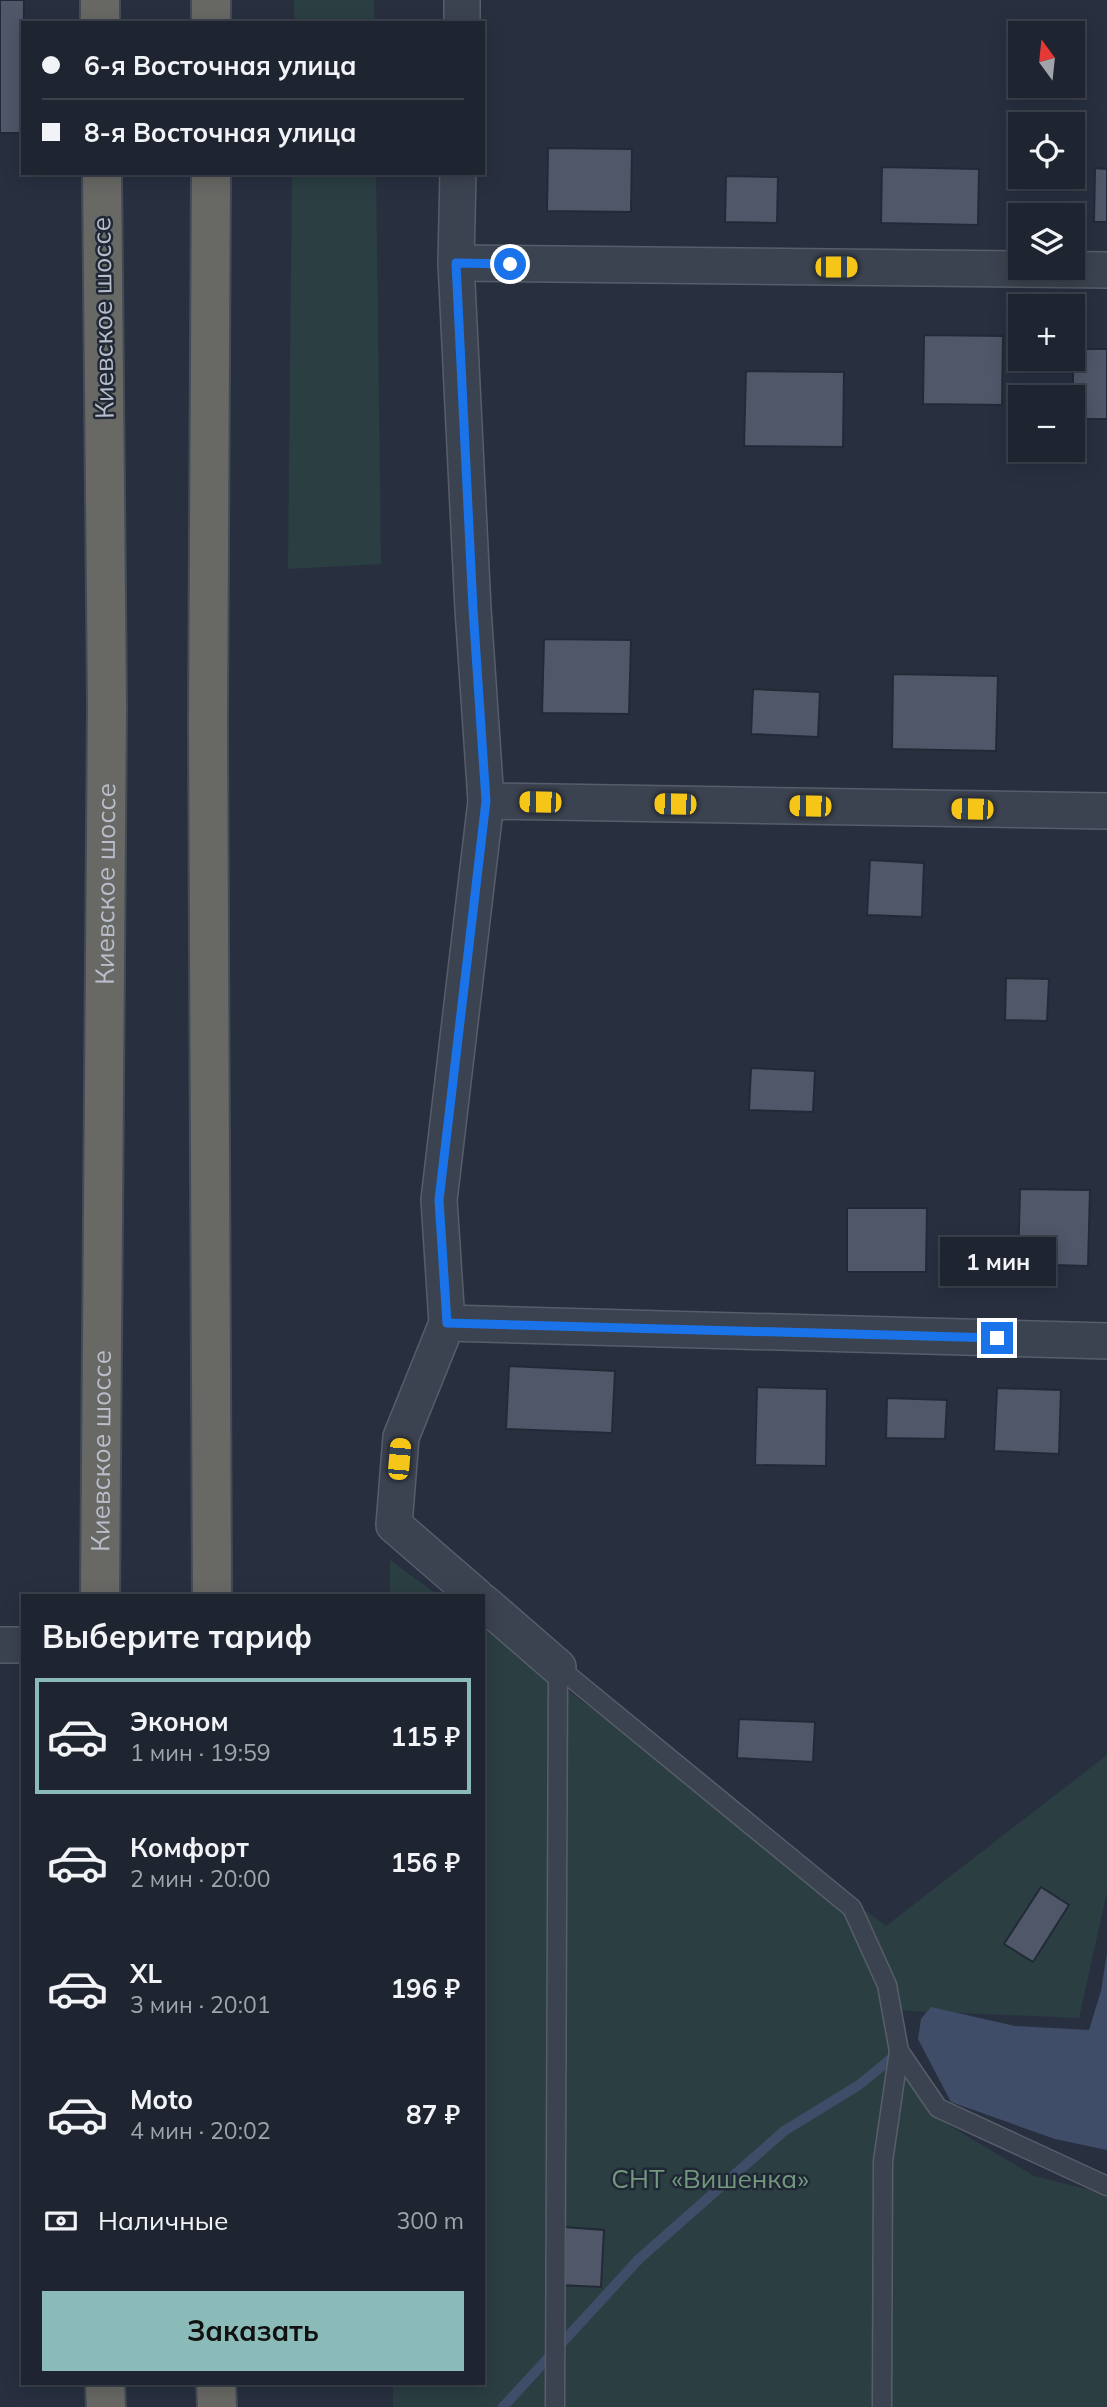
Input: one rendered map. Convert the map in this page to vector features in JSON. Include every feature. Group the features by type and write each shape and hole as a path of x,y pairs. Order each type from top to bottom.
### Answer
{"highway":[{"path":"100,0 100,21"},
{"path":"211,0 211,21"},
{"name":"Киевское шоссе","path":"100,1594 107,720 102,175"},
{"path":"211,175 208,751 212,1594"},
{"path":"106,2385 106,2407"},
{"path":"216,2385 216,2407"}],"street":[{"path":"462,0 462,21"},
{"path":"458,175 456,263 473,609 486,801 439,1200 447,1323 401,1437 394,1525 474,1594"},
{"path":"456,263 1107,271"},
{"path":"486,801 1107,811"},
{"path":"447,1323 1107,1341"},
{"path":"485,1604 558,1667"},
{"path":"0,1645 21,1646"}],"lane":[{"path":"558,1667 852,1908 887,1985 899,2051 883,2161 882,2407"},
{"path":"555,2407 558,1667"},
{"path":"899,2051 938,2108 1107,2186"}],"green space":[{"path":"294,0 374,0 374,21 294,21"},
{"path":"292,175 376,175 381,564 288,569"},
{"path":"390,1560 436,1594 390,1594"},
{"name":"СНТ «Вишенка»","path":"485,1629 886,1926 1107,1755 1107,1892 1079,2018 889,2010 928,2113 1034,2176 1107,2194 1107,2407 393,2407 393,2385 485,2385"}],"water":[{"path":"1107,1953 1107,2150 1055,2139 951,2102 918,2039 921,2019 931,2007 1015,2026 1089,2030 1101,1991"}],"building":[{"path":"0,0 24,0 24,21 21,21 21,133 0,133"},
{"path":"548,148 632,149 631,212 547,211"},
{"path":"882,167 979,169 978,225 881,223"},
{"path":"1095,168 1107,169 1107,222 1094,222"},
{"path":"726,176 778,177 777,223 725,222"},
{"path":"924,335 1003,336 1002,405 923,404"},
{"path":"1085,349 1107,349 1107,419 1085,419 1085,385 1073,385 1073,371 1085,371"},
{"path":"746,371 844,372 843,447 744,446"},
{"path":"544,639 631,640 629,714 542,713"},
{"path":"893,674 998,676 996,751 892,749"},
{"path":"753,689 820,692 818,737 751,734"},
{"path":"870,860 924,863 922,917 867,915"},
{"path":"1006,978 1049,979 1047,1021 1005,1020"},
{"path":"751,1068 815,1071 813,1112 749,1110"},
{"path":"1020,1189 1090,1190 1088,1266 1018,1264"},
{"path":"847,1208 927,1208 926,1272 847,1272"},
{"path":"509,1366 615,1371 612,1433 506,1429"},
{"path":"757,1387 827,1389 826,1466 755,1465"},
{"path":"997,1388 1061,1390 1059,1454 994,1451"},
{"path":"887,1398 947,1400 945,1439 886,1438"},
{"path":"739,1719 815,1722 813,1762 737,1758"},
{"path":"1041,1887 1069,1905 1033,1962 1004,1944"},
{"path":"564,2227 604,2230 601,2287 560,2285"}],"waterway":[{"path":"503,2407 639,2259 784,2131 859,2085 893,2057"}],"route":[{"path":"510,264 456,263 473,609 486,801 439,1200 447,1323 997,1338"}]}
